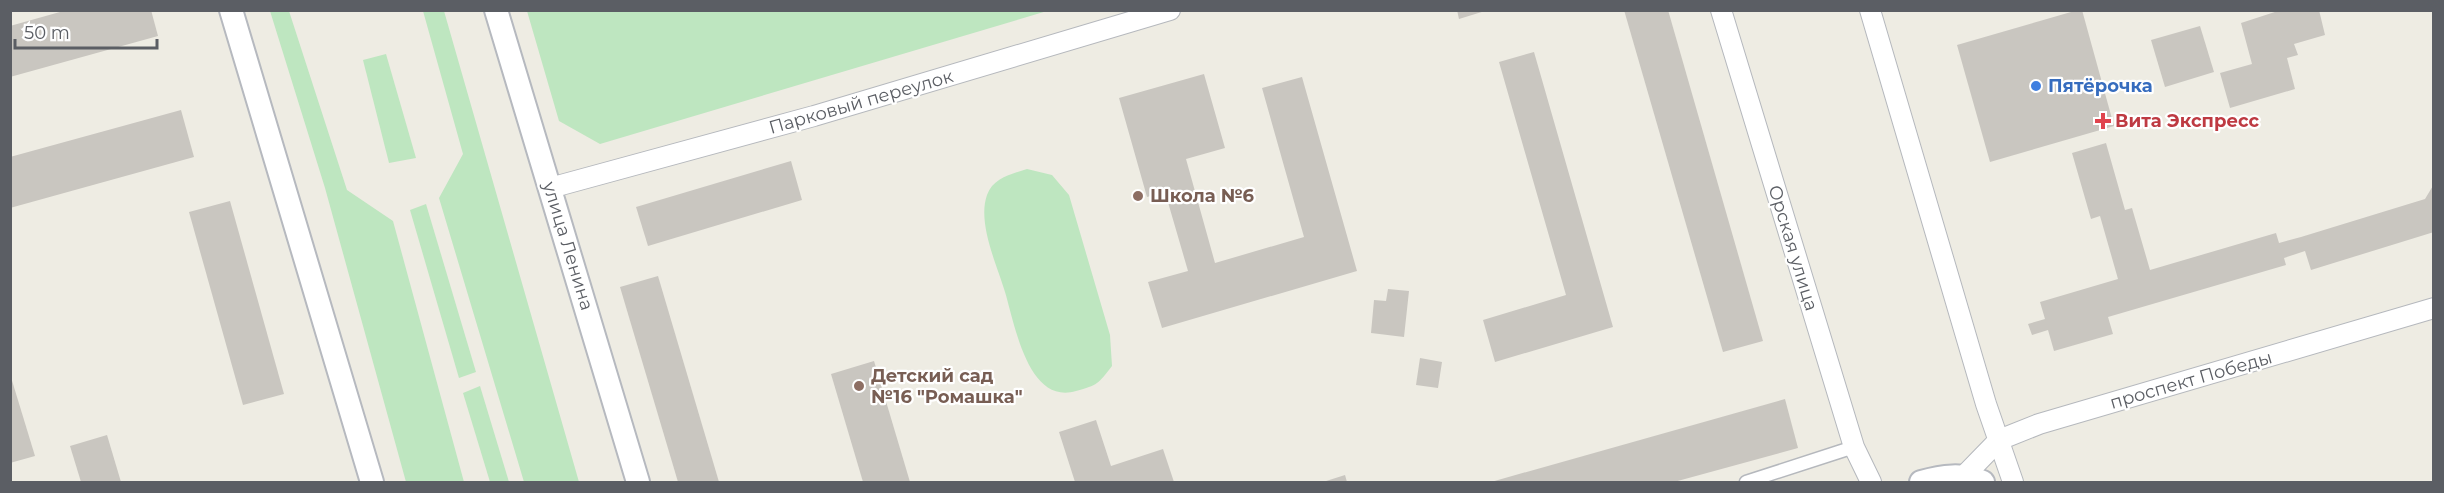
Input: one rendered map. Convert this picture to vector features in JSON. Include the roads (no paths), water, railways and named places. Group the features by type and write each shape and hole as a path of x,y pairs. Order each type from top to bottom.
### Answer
{"main road":[{"path":"231,10 372,483"},
{"name":"улица Ленина","path":"496,10 638,483"},
{"path":"1922,483 1941,477 1973,480"}],"street":[{"name":"Парковый переулок","path":"550,188 814,116 1170,10"},
{"name":"Орская улица","path":"1721,10 1854,447 1871,483"},
{"path":"1870,10 1986,404 2013,483"},
{"name":"проспект Победы","path":"1973,480 1999,440 2039,424 2433,308"},
{"path":"1746,483 1854,447"}],"place":[{"name":"Пятёрочка","path":"2036,86"},
{"name":"Вита Экспресс","path":"2103,121"},
{"name":"Школа №6","path":"1138,196"},
{"name":"Детский сад №16 \"Ромашка\"","path":"859,386"}]}
